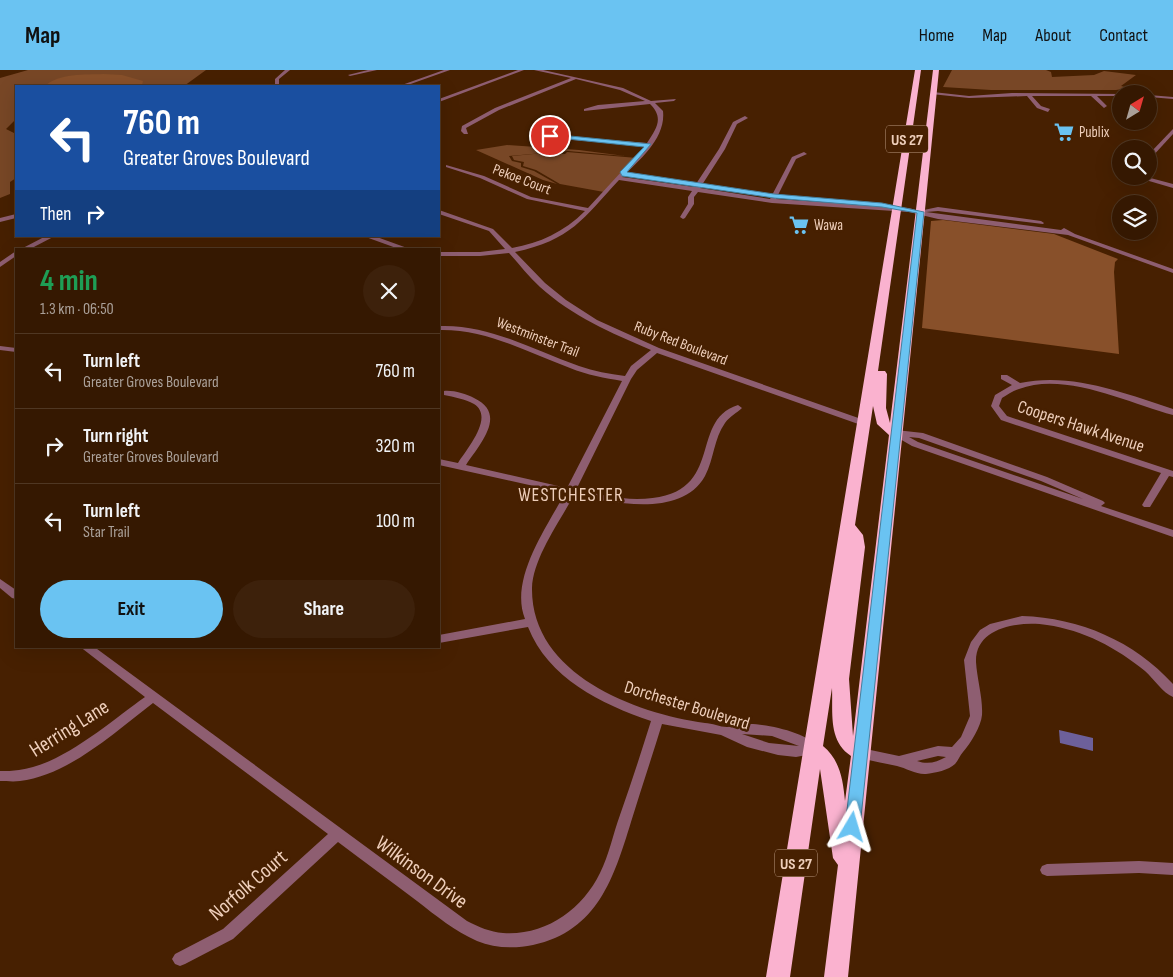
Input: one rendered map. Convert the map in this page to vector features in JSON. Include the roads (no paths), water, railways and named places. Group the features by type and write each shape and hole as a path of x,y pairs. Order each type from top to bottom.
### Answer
{"highway":[{"name":"US 27","path":"778,977 918,70"},
{"path":"924,70 928,90"},
{"name":"US 27","path":"836,977 921,212 928,90 936,70"},
{"path":"880,316 888,324 879,390 882,421 886,428 896,434"},
{"path":"848,526 855,535 857,547 840,670 842,729 846,742 861,753"},
{"path":"814,748 824,758 832,774 846,882"}],"street":[{"path":"277,85 277,78 288,70"},
{"path":"350,75 375,70"},
{"path":"403,85 448,70"},
{"path":"440,101 522,70"},
{"path":"440,254 469,255 510,251 558,237 574,226 649,145 658,128 660,115 651,102 625,90 536,70"},
{"path":"466,133 463,130 464,127 480,117 575,78"},
{"path":"928,90 946,96 1012,94 1112,95"},
{"path":"1028,94 1039,107 1048,110"},
{"path":"1093,95 1104,106"},
{"path":"1158,97 1173,98"},
{"path":"586,110 598,107 674,100"},
{"path":"683,217 691,204 691,197 722,149 735,123 744,118"},
{"path":"1157,148 1173,131"},
{"path":"550,136 649,145"},
{"path":"773,198 794,158 804,154"},
{"name":"Pekoe Court","path":"448,166 482,177 529,198 589,210"},
{"path":"620,176 773,198 881,210 896,209 921,212 938,218 1069,233 1173,271"},
{"path":"1157,182 1173,186"},
{"name":"Ruby Red Boulevard","path":"440,212 488,228 542,285 594,322 656,350 864,423"},
{"path":"0,220 15,216"},
{"path":"26,248 50,237"},
{"path":"369,237 404,248"},
{"path":"0,265 15,254"},
{"name":"Westminster Trail","path":"440,328 460,328 486,333 576,367 626,379"},
{"path":"0,348 14,349"},
{"name":"Dorchester Boulevard","path":"656,350 634,368 626,379 530,573 527,594 532,622 544,647 557,662 577,680 610,700 658,718 727,732 744,740 784,751 800,752 814,748"},
{"path":"1004,377 1019,386"},
{"name":"Coopers Hawk Avenue","path":"1169,473 1004,418 997,410 996,400 1004,393 1019,386 1045,383 1079,385 1173,412"},
{"path":"447,393 472,399 484,408 488,414 485,429 460,466"},
{"path":"440,462 623,501 637,502 663,498 686,490 695,482 703,471 719,422 728,412 738,408"},
{"path":"896,434 920,435 1068,488 1126,517"},
{"path":"896,434 910,442 975,466 1173,534"},
{"path":"975,466 982,457"},
{"path":"1147,505 1169,473"},
{"path":"0,583 15,594"},
{"path":"861,753 925,769 948,763 970,733 976,716 970,660 971,652 983,634 1005,623 1023,620 1046,621 1098,636 1142,662 1173,692"},
{"path":"440,639 532,622"},
{"name":"Wilkinson Drive","path":"88,648 337,834 476,934 500,941 538,937 558,929 574,917 601,886 609,869 658,718"},
{"name":"Herring Lane","path":"0,776 23,776 51,767 153,697"},
{"name":"Norfolk Court","path":"180,959 228,934 337,834"},
{"path":"1047,870 1139,867 1173,869"}],"place":[{"name":"Publix","path":"1064,132"},
{"name":"Wawa","path":"799,225"}],"district":[{"name":"WESTCHESTER","path":"571,494"}]}
